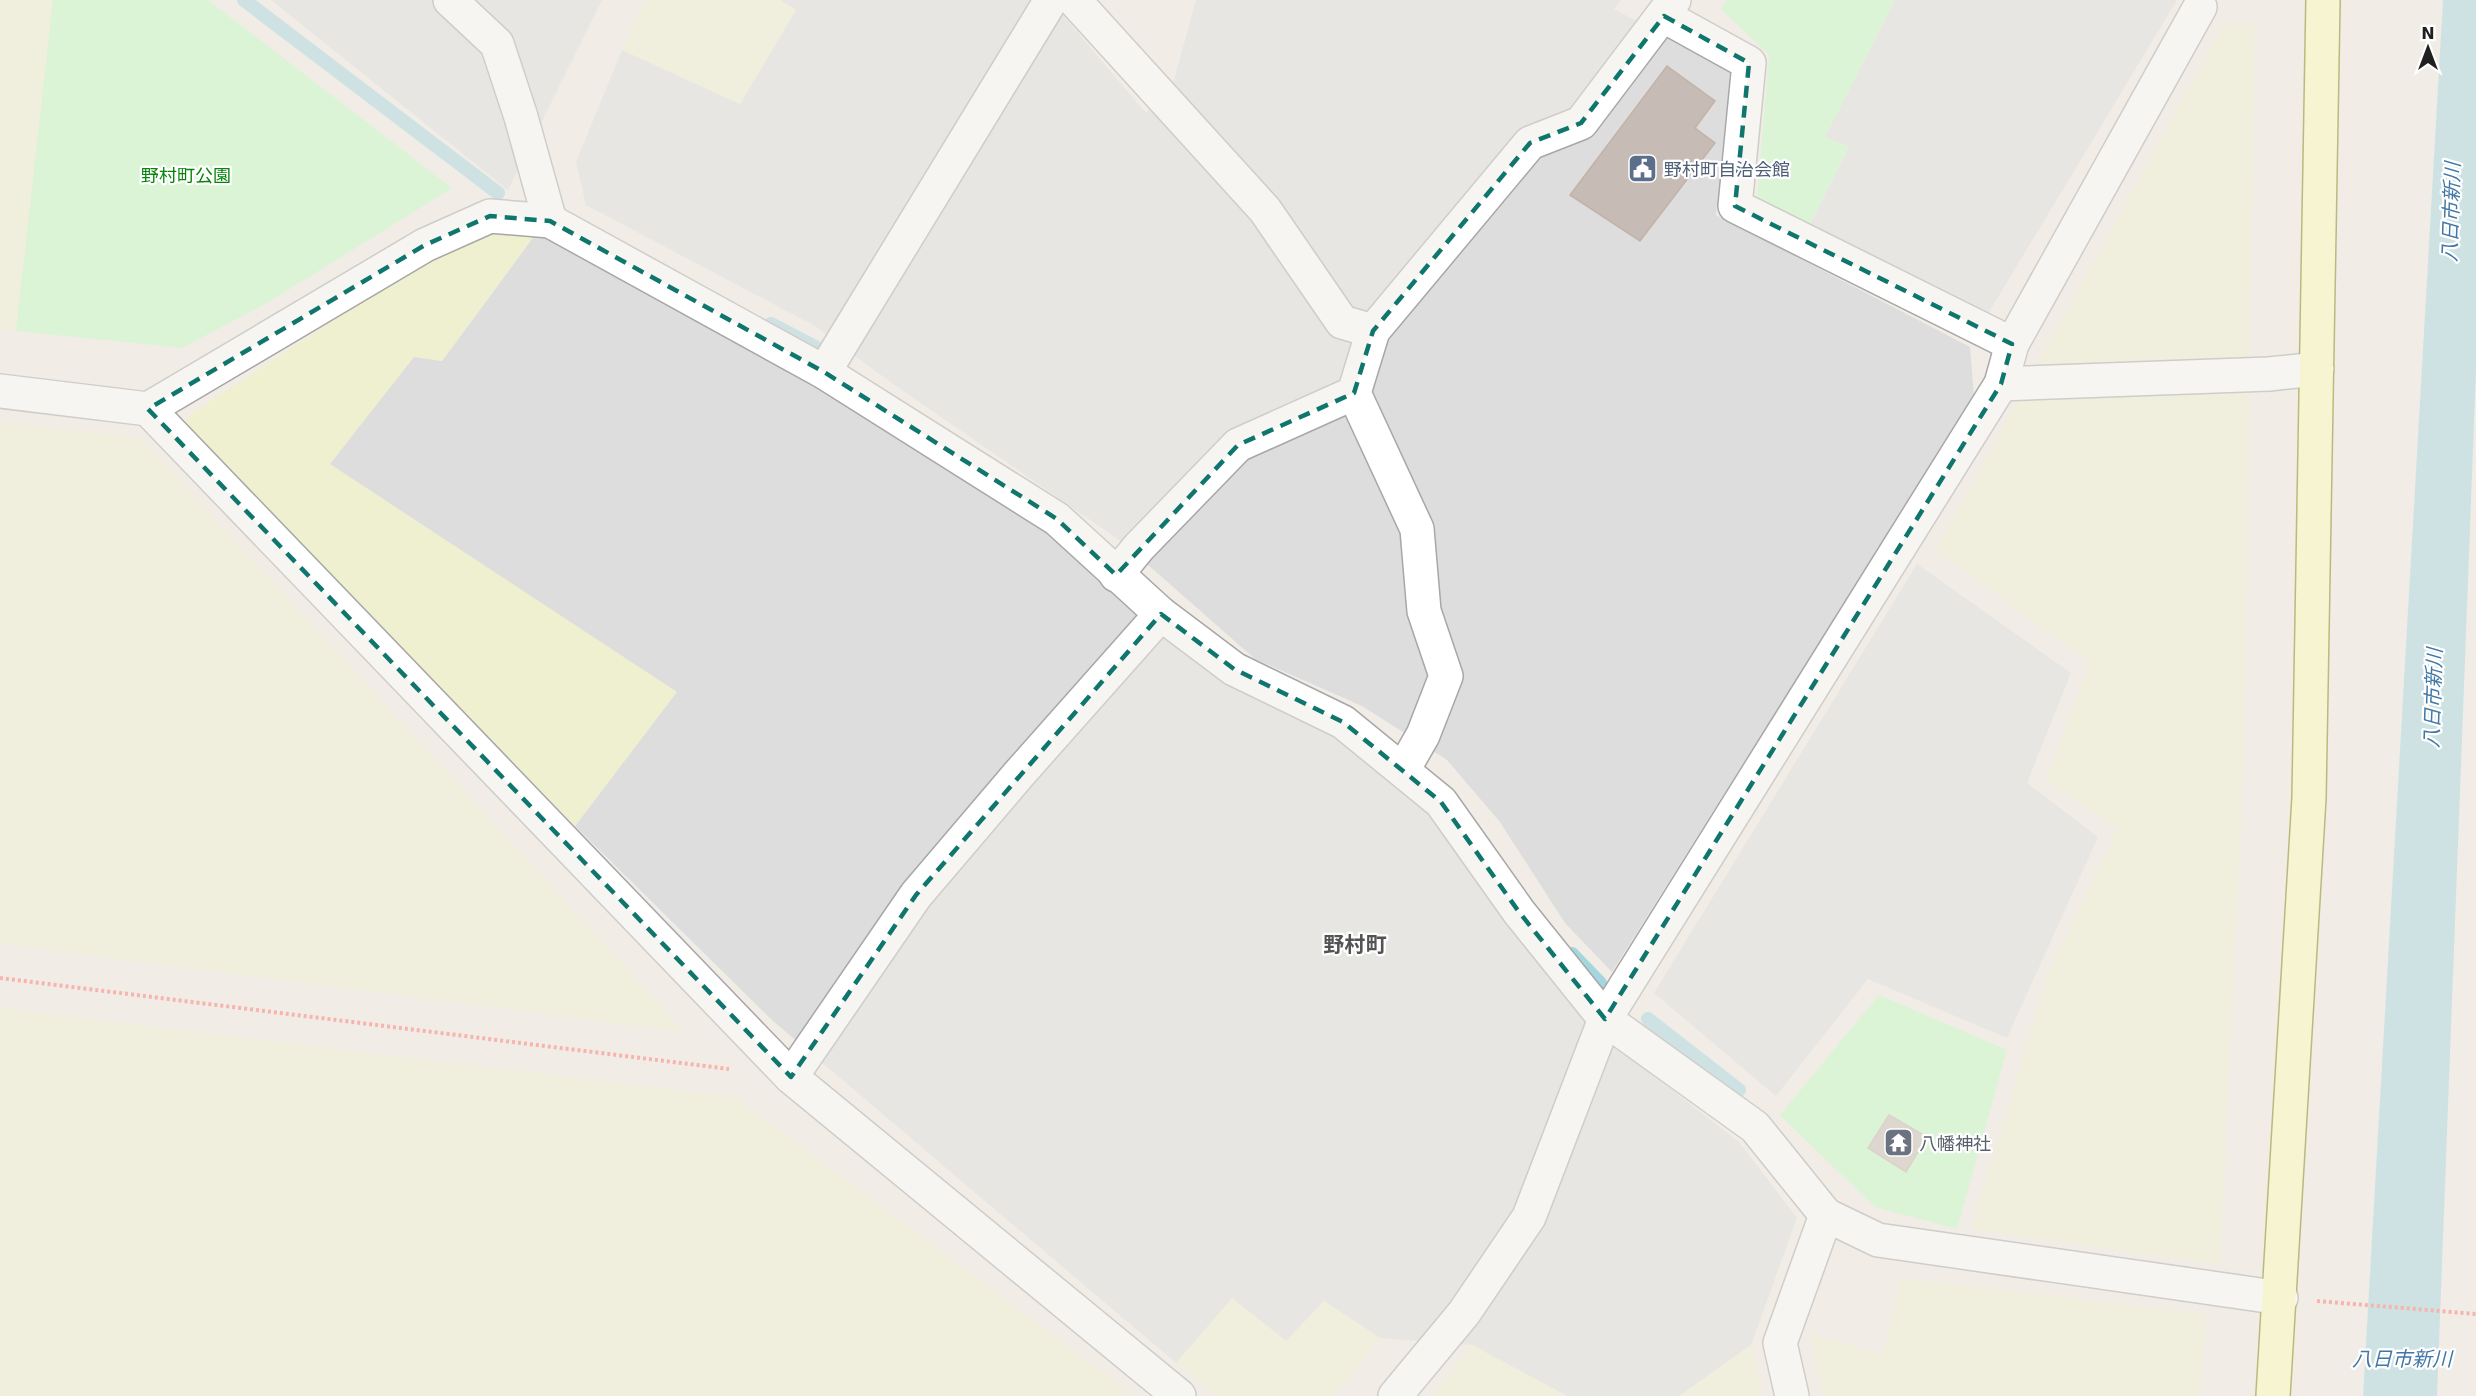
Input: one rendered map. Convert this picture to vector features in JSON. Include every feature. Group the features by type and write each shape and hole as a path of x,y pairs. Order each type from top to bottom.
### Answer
{"street":[{"path":"450,0 497,44 521,117 550,221"},
{"path":"824,372 1051,0"},
{"path":"1074,0 1265,210 1342,322 1374,331"},
{"path":"2273,1396 2281,1298 2309,798 2323,0"},
{"path":"1395,1396 1464,1313 1529,1217 1605,1019 2001,384 2012,344 2200,7"},
{"path":"1404,769 1423,735 1446,676 1424,611 1417,529 1354,393 1374,331 1530,143 1581,123 1669,8 1749,63 1735,206 2012,344"},
{"path":"0,391 148,409 425,245 490,216 550,221 824,372 1057,519 1161,614 1234,669 1343,722 1404,769 1441,802 1519,912 1605,1019 1755,1127 1826,1215 1878,1240 2281,1298"},
{"path":"2001,384 2269,374 2317,369"},
{"path":"1116,575 1139,547 1238,446 1354,393"},
{"path":"148,409 791,1077 1179,1396"},
{"path":"791,1077 916,895 1019,774 1161,614"},
{"path":"1792,1396 1780,1343 1826,1215"}],"path":[{"path":"0,978 732,1070"},
{"path":"2281,1298 2476,1314"}],"highlighted area":[{"path":"1664,16 1749,63 1735,206 2012,344 2001,384 1605,1019 1519,912 1441,802 1343,722 1234,669 1161,614 916,895 791,1077 148,409 425,245 490,216 550,221 824,372 1057,519 1116,575 1238,445 1354,393 1373,331 1530,143 1581,123"}],"shaded area":[{"path":"271,0 602,0 508,190"},
{"path":"780,0 1050,0 1146,113 1174,80 1196,0 1621,0 1614,9 1730,72 1716,215 1970,347 1974,397 1612,972 1565,923 1500,822 1447,760 1362,706 1255,659 1122,542 889,381 815,326 586,205 576,162 622,50 740,104 796,10"},
{"path":"1895,0 2177,0 1986,317 1808,228 1849,147 1825,137"},
{"path":"537,232 796,367 1049,525 1431,809 1584,1022 1739,1142 1797,1218 1751,1345 1679,1396 1567,1396 1472,1345 1380,1338 1324,1301 1286,1341 1232,1299 1176,1363 773,1021 575,826 676,692 329,464 414,356 442,361"},
{"path":"1917,564 2071,673 2027,783 2098,837 2007,1038 1868,979 1776,1096 1654,993"}],"green space":[{"path":"0,0 53,0 16,331 0,330"},
{"name":"野村町公園","path":"53,0 208,0 452,188 267,303 182,348 16,331"},
{"path":"645,0 780,0 796,10 740,104 622,50"},
{"path":"1727,0 1895,0 1825,137 1849,147 1808,228 1757,200 1769,55 1721,9"},
{"path":"2224,24 2255,24 2244,761 2220,1265 1971,1229 2048,974 2118,828 2046,781 2090,663 1936,550"},
{"path":"537,232 442,361 414,357 330,464 677,692 575,826 182,429 192,413 465,235"},
{"path":"0,422 141,438 685,1032 0,944"},
{"path":"1879,995 2007,1050 1957,1229 1875,1207 1780,1115"},
{"path":"0,1008 735,1097 1134,1396 0,1396"},
{"path":"1901,1278 2207,1314 2200,1396 1823,1396 1810,1333 1883,1355"},
{"path":"1232,1298 1286,1341 1324,1301 1380,1338 1335,1396 1215,1396 1176,1363"},
{"path":"1472,1345 1567,1396 1431,1396"},
{"path":"1751,1345 1763,1396 1679,1396"}],"water":[{"name":"八日市新川","path":"2443,0 2476,0 2476,370 2437,1396 2363,1396"}],"building":[{"name":"野村町自治会館","path":"1667,66 1715,101 1695,128 1715,143 1640,241 1570,195"},
{"name":"八幡神社","path":"1889,1115 1927,1137 1906,1172 1868,1148"}],"waterway":[{"path":"244,0 498,193"},
{"path":"771,324 817,348"},
{"path":"1572,954 1600,983 1591,976"},
{"path":"1648,1019 1739,1090"}],"place":[{"name":"野村町自治会館","path":"1643,169"},
{"name":"八幡神社","path":"1898,1143"}],"district":[{"name":"野村町","path":"1355,945"}]}
